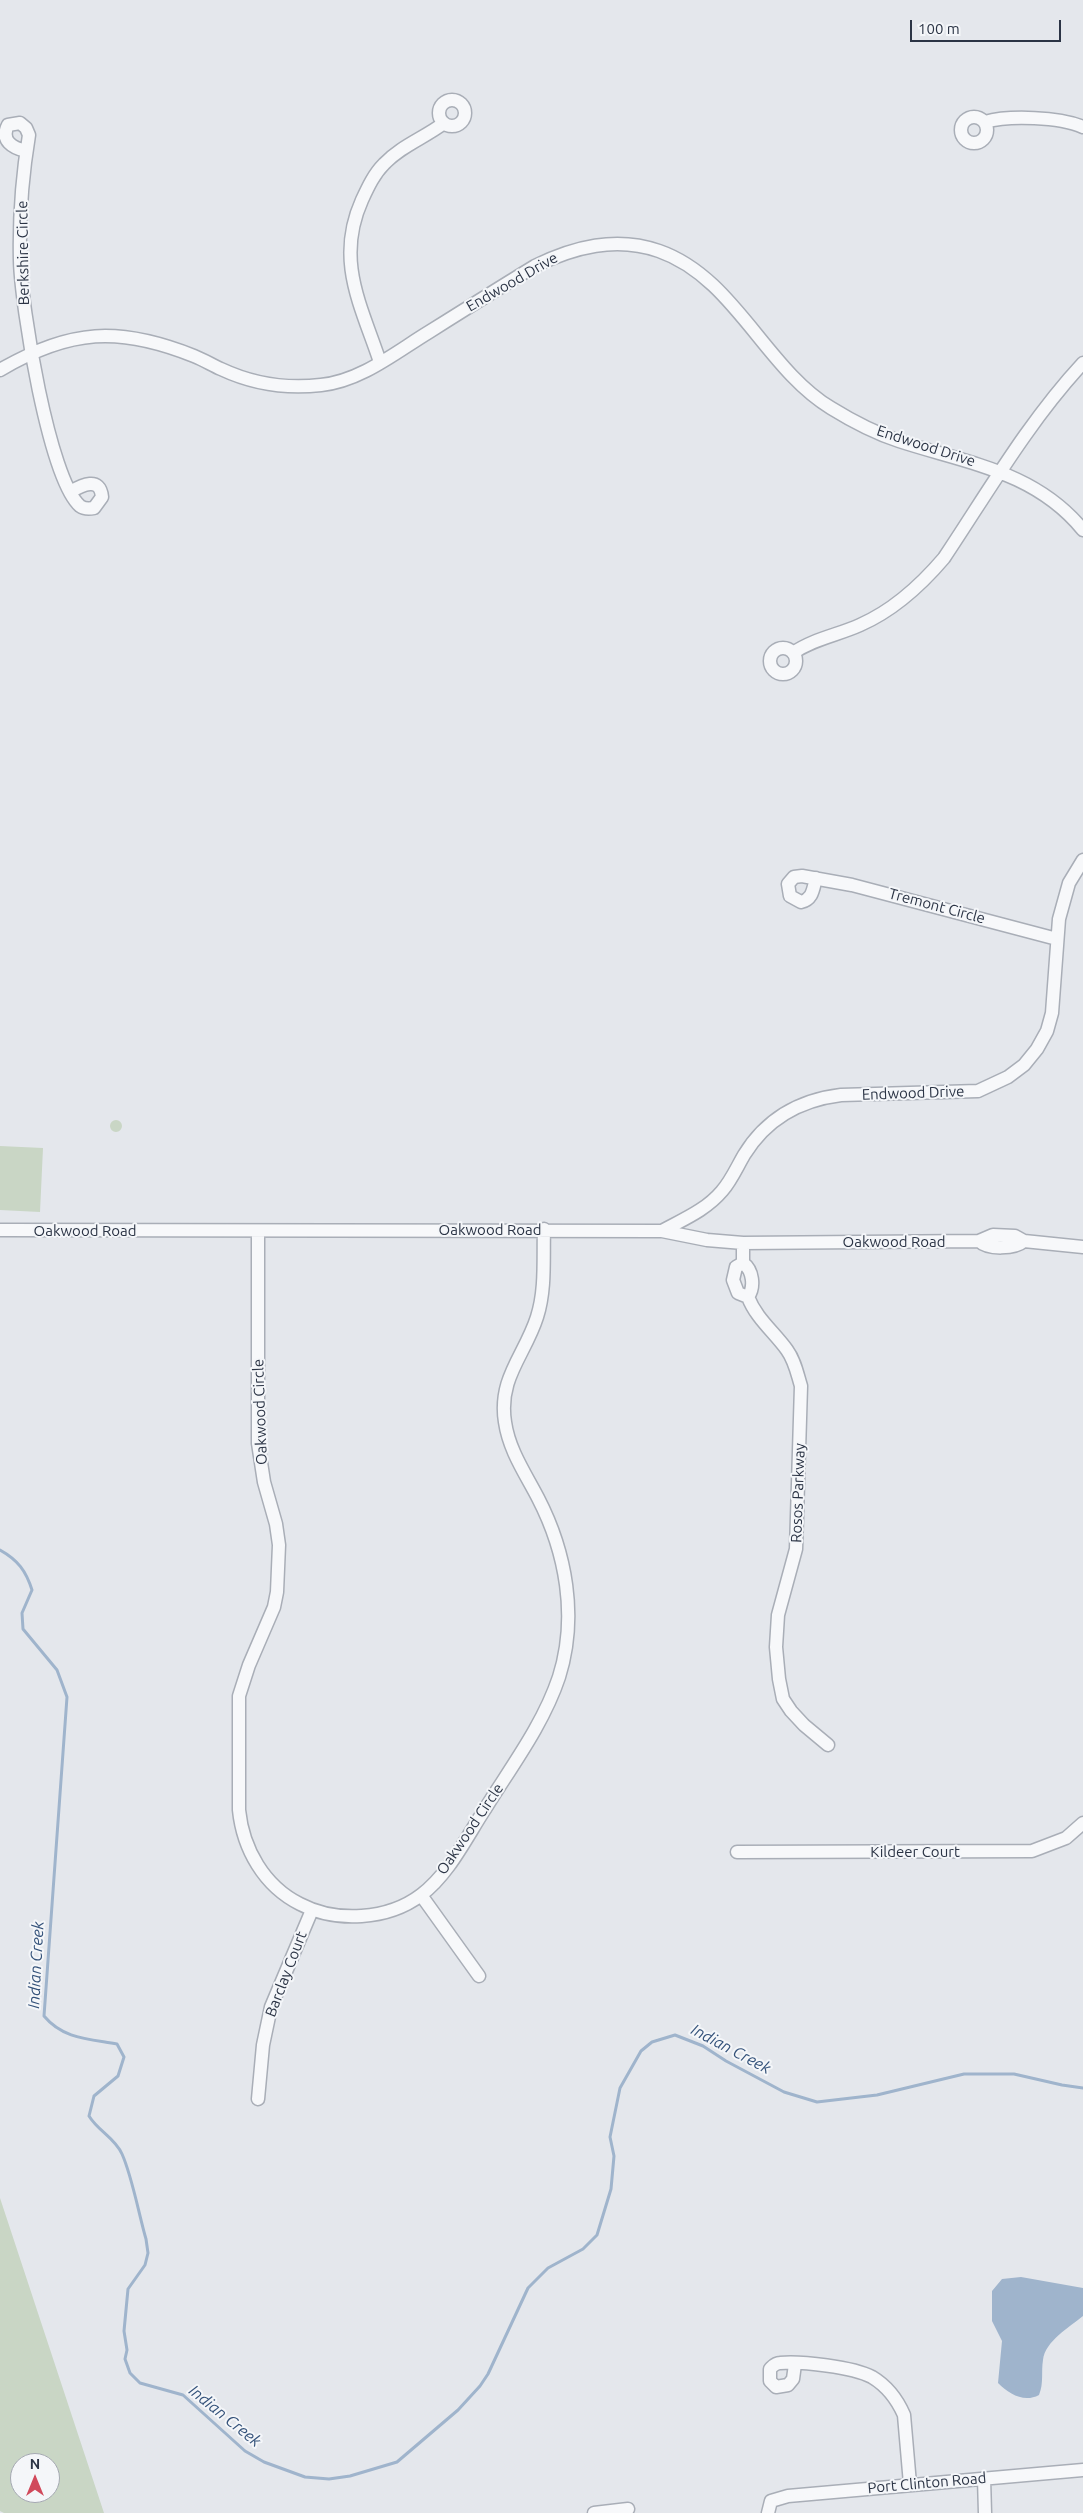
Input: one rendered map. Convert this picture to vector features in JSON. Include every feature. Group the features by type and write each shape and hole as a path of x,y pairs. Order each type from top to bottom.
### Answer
{"street":[{"path":"985,122 999,118 1060,121 1083,126"},
{"path":"380,362 349,268 352,221 370,182 383,165 403,149 444,123"},
{"name":"Berkshire Circle","path":"26,152 22,191 20,261 24,313 53,450 70,492"},
{"name":"Endwood Drive","path":"0,370 69,339 93,335 132,336 196,356 238,376 256,382 291,386 323,385 368,370 535,266 555,256 588,246 612,244 637,246 659,251 681,261 713,283 760,342 802,385 828,406 853,421 898,441 984,465 1001,472 1037,491 1072,517 1083,530"},
{"path":"793,653 804,646 860,625 901,600 932,572 944,558 1056,391 1083,363"},
{"name":"Endwood Drive","path":"662,1231 706,1208 724,1190 760,1132 784,1113 802,1104 820,1097 841,1095 966,1092 978,1090 1008,1077 1024,1065 1047,1031 1054,997 1059,919 1069,883 1083,860"},
{"name":"Tremont Circle","path":"816,878 891,894 1057,939"},
{"name":"Oakwood Road","path":"0,1230 544,1229 662,1231 707,1240 743,1243 980,1241 993,1235 1015,1236 1024,1241 1083,1247"},
{"name":"Oakwood Circle","path":"258,1231 258,1443 264,1482 276,1524 279,1545 274,1607 248,1665 239,1696 239,1810 241,1829 264,1874 289,1899 312,1910 340,1916 367,1916 402,1905 421,1895 453,1858 537,1727 554,1693 564,1656 568,1602 560,1552 543,1507 512,1450 506,1429 504,1407 508,1378 531,1332 541,1302 544,1229"},
{"name":"Rosos Parkway","path":"743,1243 743,1263 749,1269 752,1278 752,1290 748,1297"},
{"name":"Rosos Parkway","path":"743,1263 736,1267 733,1283 740,1295 748,1297"},
{"name":"Rosos Parkway","path":"748,1297 754,1310 787,1350 795,1364 801,1386 796,1549 778,1614 776,1647 778,1679 784,1699 791,1711 804,1725 828,1745"},
{"name":"Kildeer Court","path":"738,1852 1032,1851 1066,1838 1083,1823"},
{"path":"421,1895 479,1976"},
{"name":"Barclay Court","path":"258,2098 263,2045 271,2007 312,1910"},
{"path":"796,2364 834,2367 856,2372 871,2377 884,2386 900,2405 904,2415 910,2484"},
{"name":"Port Clinton Road","path":"770,2507 788,2496 1083,2470"},
{"path":"984,2478 985,2513"},
{"path":"594,2513 628,2509"}],"green space":[{"path":"114,1120 118,1120 122,1126 118,1132 114,1132 110,1128 110,1124"},
{"path":"0,1146 43,1148 40,1212 0,1210"},
{"path":"0,2198 104,2513 4,2513 0,2511"}],"water":[{"path":"1021,2277 1083,2288 1083,2316 1059,2335 1048,2347 1043,2360 1039,2395 1028,2398 1012,2394 998,2383 1002,2341 992,2321 992,2291 1002,2279"}],"waterway":[{"name":"Indian Creek","path":"0,1550 12,1558 27,1577 32,1590 22,1613 23,1629 57,1670 67,1697 44,2016 51,2024 68,2034 117,2044 124,2057 118,2076 94,2096 89,2116 115,2143 122,2154 146,2239 148,2253 145,2265 128,2289 124,2331 127,2350 125,2359 130,2373 140,2383 183,2395 245,2451 264,2462 305,2477 329,2479 350,2476 397,2462 458,2410 480,2386 488,2374 528,2288 548,2268 583,2249 597,2235 611,2189 614,2156 610,2137 620,2088 641,2051 652,2042 675,2035 703,2046 726,2061 784,2092 817,2102 877,2095 964,2074 1014,2074 1083,2088"}]}
